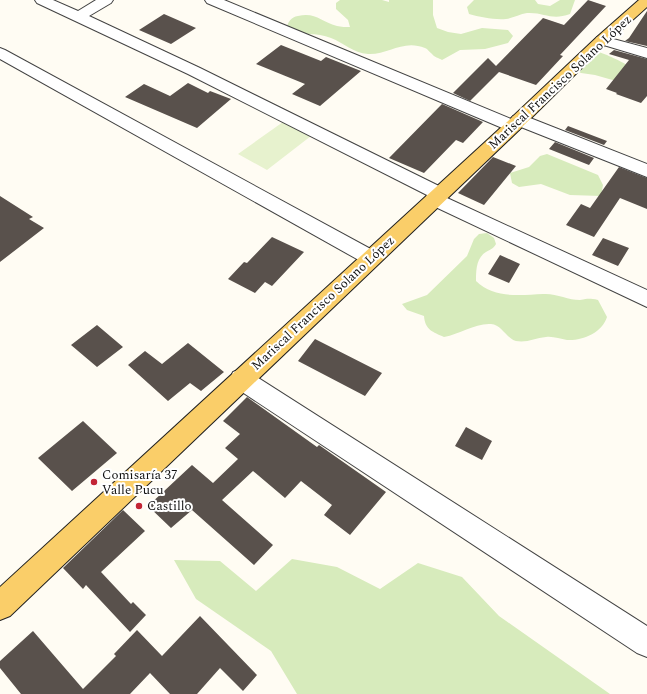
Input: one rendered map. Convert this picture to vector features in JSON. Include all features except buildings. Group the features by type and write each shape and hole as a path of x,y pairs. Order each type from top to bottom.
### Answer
{"main road":[{"name":"Mariscal Francisco Solano López","path":"0,606 516,123 602,40 645,2"}],"street":[{"path":"42,0 194,71 437,196 647,299"},
{"path":"78,17 106,0"},
{"path":"212,0 516,123 647,171"},
{"path":"602,40 647,53"},
{"path":"0,53 371,258"},
{"path":"241,379 647,643"}],"green space":[{"path":"340,0 382,0 389,2 389,0 433,0 433,15 437,28 448,32 461,34 482,28 508,30 513,36 508,43 485,49 460,50 442,60 434,56 426,48 417,46 403,46 375,54 368,54 358,52 326,36 297,33 286,29 292,19 304,15 314,16 337,26 350,27 348,20 336,9 336,3"},
{"path":"474,0 535,0 538,4 550,6 560,0 575,0 570,14 563,16 558,17 527,13 501,19 469,14 467,7"},
{"path":"598,52 614,58 630,67 616,81 581,73 575,70"},
{"path":"283,122 311,136 267,170 238,154"},
{"path":"547,154 598,175 603,185 601,196 570,195 541,184 519,187 512,183 510,173 529,167 540,156"},
{"path":"487,233 494,238 496,244 478,261 476,281 483,287 491,291 508,295 548,294 575,300 598,300 607,317 601,327 591,335 579,339 567,340 549,337 524,341 516,341 498,327 491,324 479,325 444,337 430,330 426,324 424,316 407,310 402,304 427,295 467,256 474,239 479,234"},
{"path":"292,559 337,567 380,589 418,563 462,577 499,616 610,694 297,694 271,651 196,599 174,560 220,561 256,591"}],"place":[{"name":"Comisaría 37 Valle Pucu","path":"94,482"},
{"name":"Castillo","path":"139,506"}]}
